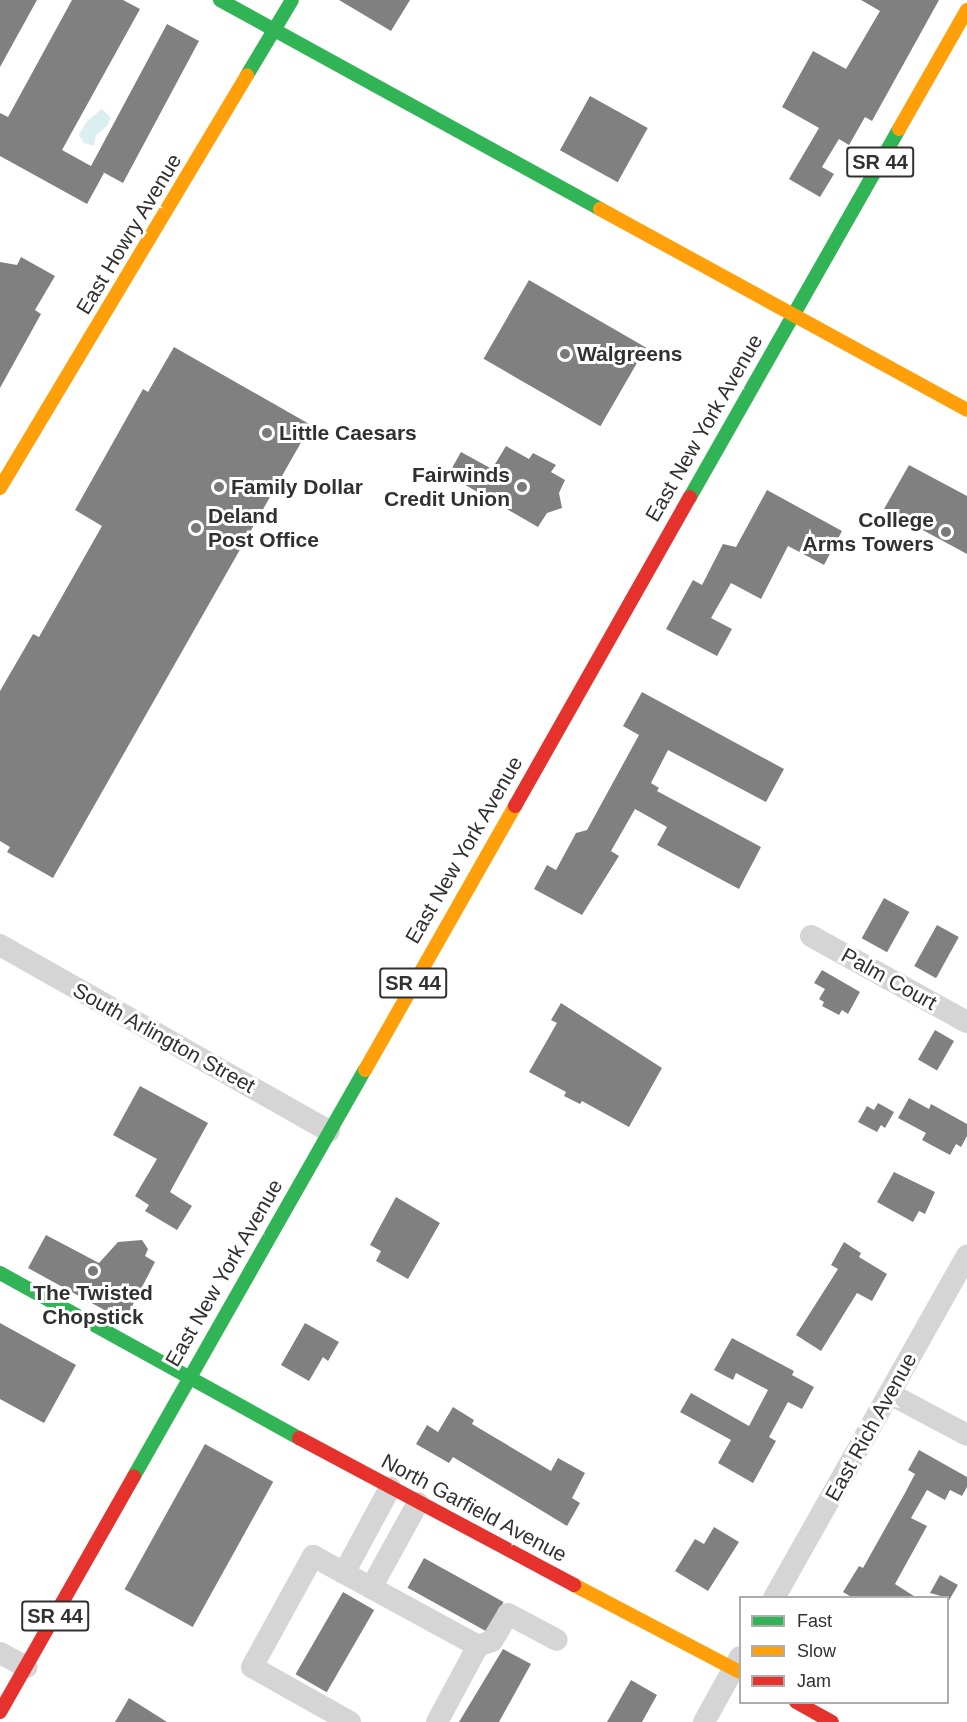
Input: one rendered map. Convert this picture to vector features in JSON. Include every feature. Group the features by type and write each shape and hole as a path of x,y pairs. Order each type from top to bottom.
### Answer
{"main road":[{"path":"220,0 967,410"},
{"name":"East Howry Avenue","path":"0,488 292,0"},
{"name":"East New York Avenue","path":"0,1713 967,10"},
{"name":"North Garfield Avenue","path":"0,1273 418,1503 738,1666"},
{"path":"800,1704 832,1722"}],"street":[{"name":"Palm Court","path":"811,936 967,1022"},
{"name":"South Arlington Street","path":"0,945 329,1131"},
{"name":"East Rich Avenue","path":"775,1596 967,1256"},
{"path":"890,1394 967,1435"},
{"path":"344,1573 390,1488"},
{"path":"371,1588 418,1503"},
{"path":"350,1722 252,1667 312,1556 478,1646"},
{"path":"437,1722 478,1646 492,1641 508,1614 557,1640"},
{"path":"0,1653 26,1667"},
{"path":"704,1722 738,1666"}],"shaded area":[{"path":"102,109 111,118 107,126 96,135 94,146 84,143 79,135 86,122"}],"building":[{"path":"0,0 37,0 0,67"},
{"path":"72,0 123,0 140,9 62,150 91,166 167,24 199,41 123,183 101,171 104,173 87,204 0,156 0,113 8,117"},
{"path":"339,0 410,0 391,31"},
{"path":"861,0 939,0 872,121 865,117 849,145 839,139 822,167 834,174 820,197 789,179 819,128 782,107 813,51 846,69 880,11"},
{"path":"590,96 648,128 618,182 560,150"},
{"path":"21,257 55,276 35,310 41,314 0,388 0,262 17,265"},
{"name":"Walgreens","path":"529,280 646,348 600,426 484,359"},
{"path":"174,347 311,425 53,878 7,852 10,847 0,841 0,691 33,634 39,637 102,526 75,510 143,389 148,392"},
{"name":"Fairwinds Credit Union","path":"506,446 529,459 533,453 556,465 551,472 565,480 559,493 562,508 547,513 538,527 448,475 461,452 492,469"},
{"name":"College Arms Towers","path":"909,465 967,496 967,554 884,509"},
{"path":"767,490 842,531 824,565 788,546 761,599 731,583 711,618 732,629 717,656 666,629 693,580 702,585 723,544 736,547"},
{"path":"642,692 784,769 766,802 668,750 651,783 659,788 657,791 761,847 739,889 657,845 667,827 635,809 611,851 619,856 582,915 534,889 547,865 556,870 576,833 587,830 639,735 623,726"},
{"path":"884,898 909,912 887,952 862,938"},
{"path":"937,925 959,937 936,978 914,966"},
{"path":"822,970 860,992 848,1014 842,1010 839,1015 822,1006 824,1002 819,999 825,989 814,983"},
{"path":"561,1003 662,1068 629,1127 582,1101 580,1104 564,1096 566,1092 529,1072 557,1023 551,1020"},
{"path":"935,1030 954,1041 937,1070 918,1059"},
{"path":"140,1086 208,1123 170,1192 192,1206 177,1230 145,1211 149,1205 135,1196 157,1159 113,1135"},
{"path":"909,1098 929,1109 931,1104 967,1124 967,1136 961,1147 956,1144 950,1155 922,1140 926,1133 898,1118"},
{"path":"878,1103 894,1112 885,1128 881,1125 877,1132 858,1122 867,1106 874,1110"},
{"path":"894,1172 935,1192 925,1214 919,1211 913,1222 877,1202"},
{"path":"396,1197 440,1223 408,1279 376,1261 381,1251 370,1245"},
{"path":"46,1235 99,1263 118,1242 142,1240 148,1249 145,1256 155,1262 127,1316 111,1307 108,1312 28,1268"},
{"path":"844,1242 861,1253 859,1257 887,1274 872,1301 857,1293 821,1351 796,1335 838,1269 831,1265"},
{"path":"0,1323 76,1365 44,1423 0,1399"},
{"path":"305,1323 339,1342 328,1361 323,1357 309,1381 281,1365"},
{"path":"732,1338 794,1371 792,1375 814,1387 802,1409 788,1402 769,1437 776,1441 753,1483 718,1463 731,1440 680,1412 691,1393 749,1426 768,1390 736,1373 733,1380 714,1370"},
{"path":"453,1407 474,1420 472,1424 551,1471 558,1458 585,1473 572,1498 580,1503 567,1526 453,1457 449,1463 416,1444 427,1425 438,1432"},
{"path":"205,1444 273,1482 193,1627 125,1589"},
{"path":"919,1450 967,1477 967,1487 962,1496 950,1490 945,1500 927,1490 911,1518 927,1526 895,1584 914,1596 850,1596 843,1592 859,1566 863,1568 915,1474 908,1470"},
{"path":"714,1527 739,1542 708,1591 675,1571 695,1539 704,1544"},
{"path":"424,1558 504,1602 487,1632 408,1588"},
{"path":"940,1575 958,1585 949,1600 949,1596 930,1593"},
{"path":"343,1592 374,1610 327,1692 296,1674"},
{"path":"503,1649 531,1664 499,1722 459,1722"},
{"path":"631,1680 657,1695 642,1722 607,1722"},
{"path":"129,1698 167,1722 115,1722"}],"traffic: fast":[{"path":"220,0 600,209"},
{"path":"247,75 292,0"},
{"path":"690,497 899,129"},
{"path":"134,1476 365,1070"},
{"path":"0,1273 299,1438"}],"traffic: slow":[{"path":"899,129 967,10"},
{"path":"0,488 247,75"},
{"path":"600,209 967,410"},
{"path":"365,1070 515,806"},
{"path":"574,1585 739,1671"}],"traffic: jam":[{"path":"515,806 690,497"},
{"path":"299,1438 574,1585"},
{"path":"0,1712 134,1476"},
{"path":"800,1704 832,1722"}],"place":[{"name":"Walgreens","path":"565,354"},
{"name":"Little Caesars","path":"267,433"},
{"name":"Family Dollar","path":"219,487"},
{"name":"Fairwinds Credit Union","path":"522,487"},
{"name":"Deland Post Office","path":"196,528"},
{"name":"College Arms Towers","path":"946,532"},
{"name":"The Twisted Chopstick","path":"93,1271"}]}
